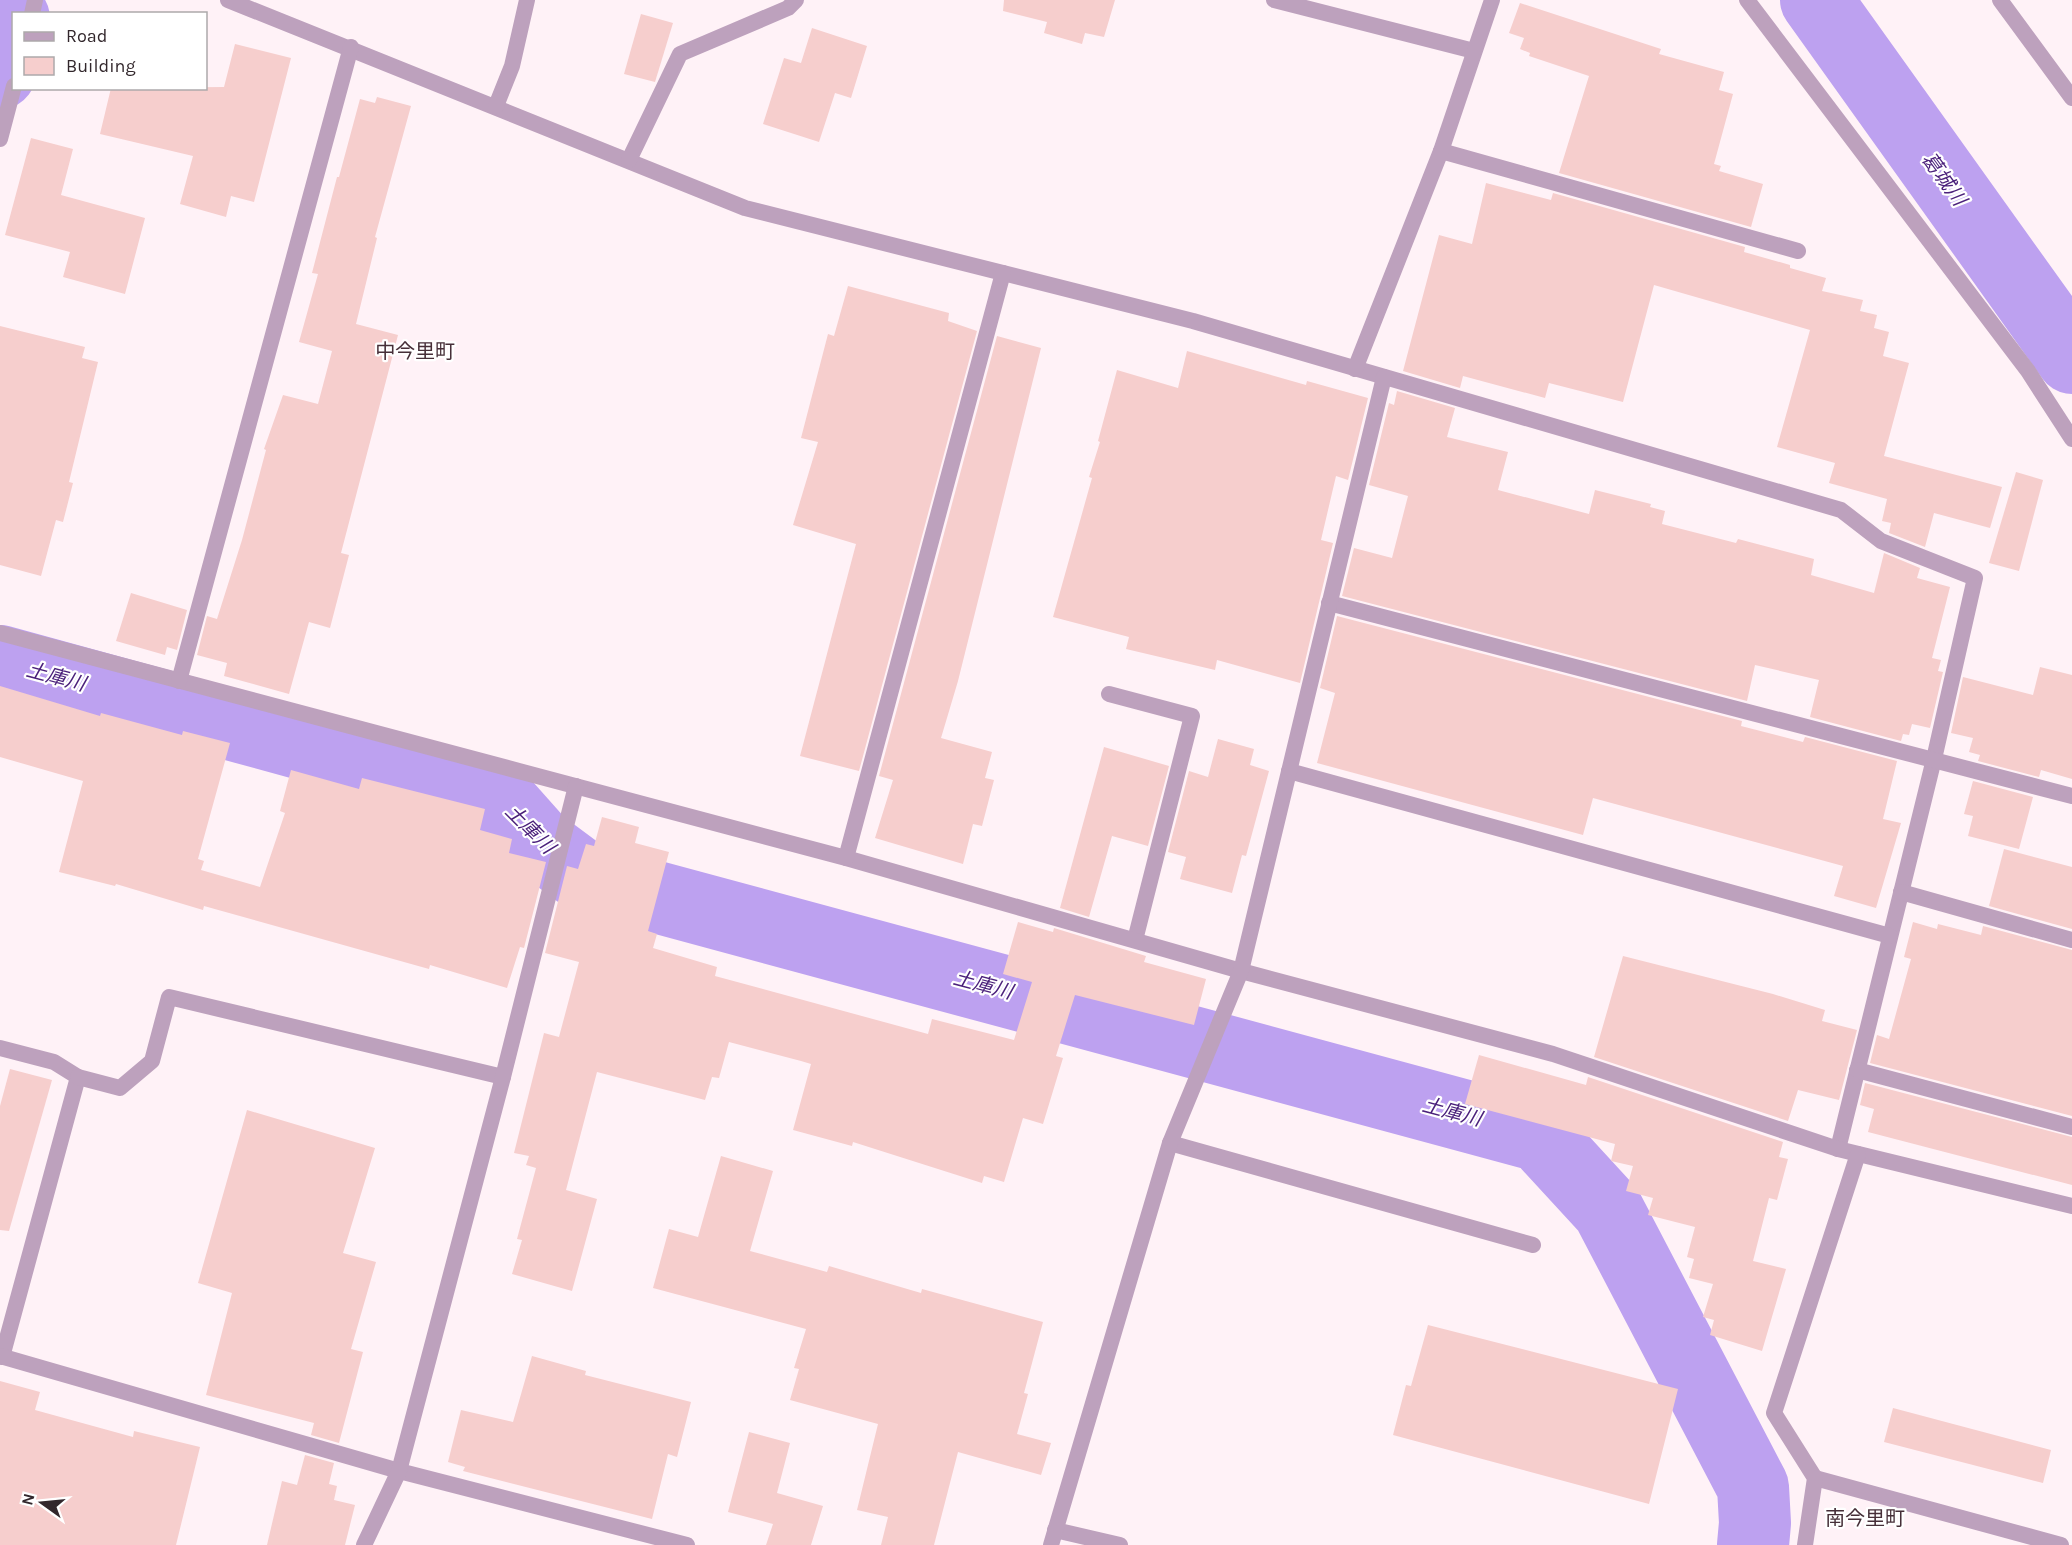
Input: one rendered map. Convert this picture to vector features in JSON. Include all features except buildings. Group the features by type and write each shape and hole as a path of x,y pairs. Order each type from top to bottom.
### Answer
{"street":[{"path":"228,0 351,47 745,208 1193,321 1841,510 1881,541 1975,578 1934,759 1838,1149"},
{"path":"496,106 512,66 527,0"},
{"path":"629,160 680,54 788,8 796,0"},
{"path":"1274,0 1474,51"},
{"path":"1354,369 1441,151 1492,0"},
{"path":"1747,0 2028,371 2072,439"},
{"path":"2000,0 2072,98"},
{"path":"179,681 351,47"},
{"path":"0,139 13,90"},
{"path":"1441,151 1798,250"},
{"path":"846,858 1003,273"},
{"path":"1120,1545 1053,1537 1170,1143 1240,971 1384,377"},
{"path":"1329,603 2072,796"},
{"path":"0,633 846,858 1240,971 1553,1054 1838,1149 2072,1206"},
{"path":"1109,694 1192,716 1135,940"},
{"path":"1288,771 1890,936"},
{"path":"364,1545 399,1471 503,1077 576,786"},
{"path":"1901,892 2072,940"},
{"path":"0,1048 54,1062 78,1077 120,1089 152,1061 169,997 503,1077"},
{"path":"1857,1070 2072,1127"},
{"path":"78,1077 1,1357 399,1471 687,1545"},
{"path":"1170,1143 1533,1245"},
{"path":"1805,1545 1815,1478 1774,1413 1858,1154"},
{"path":"1815,1478 2061,1545"}],"waterway":[{"name":"葛城川","path":"1816,0 2072,358"},
{"name":"土庫川","path":"0,73 12,26"},
{"name":"土庫川","path":"0,661 499,798 539,843 586,878 1540,1136 1608,1210 1753,1487 1755,1523 1753,1545"}],"district":[{"name":"中今里町","path":"415,351"},
{"name":"南今里町","path":"1865,1518"}]}
